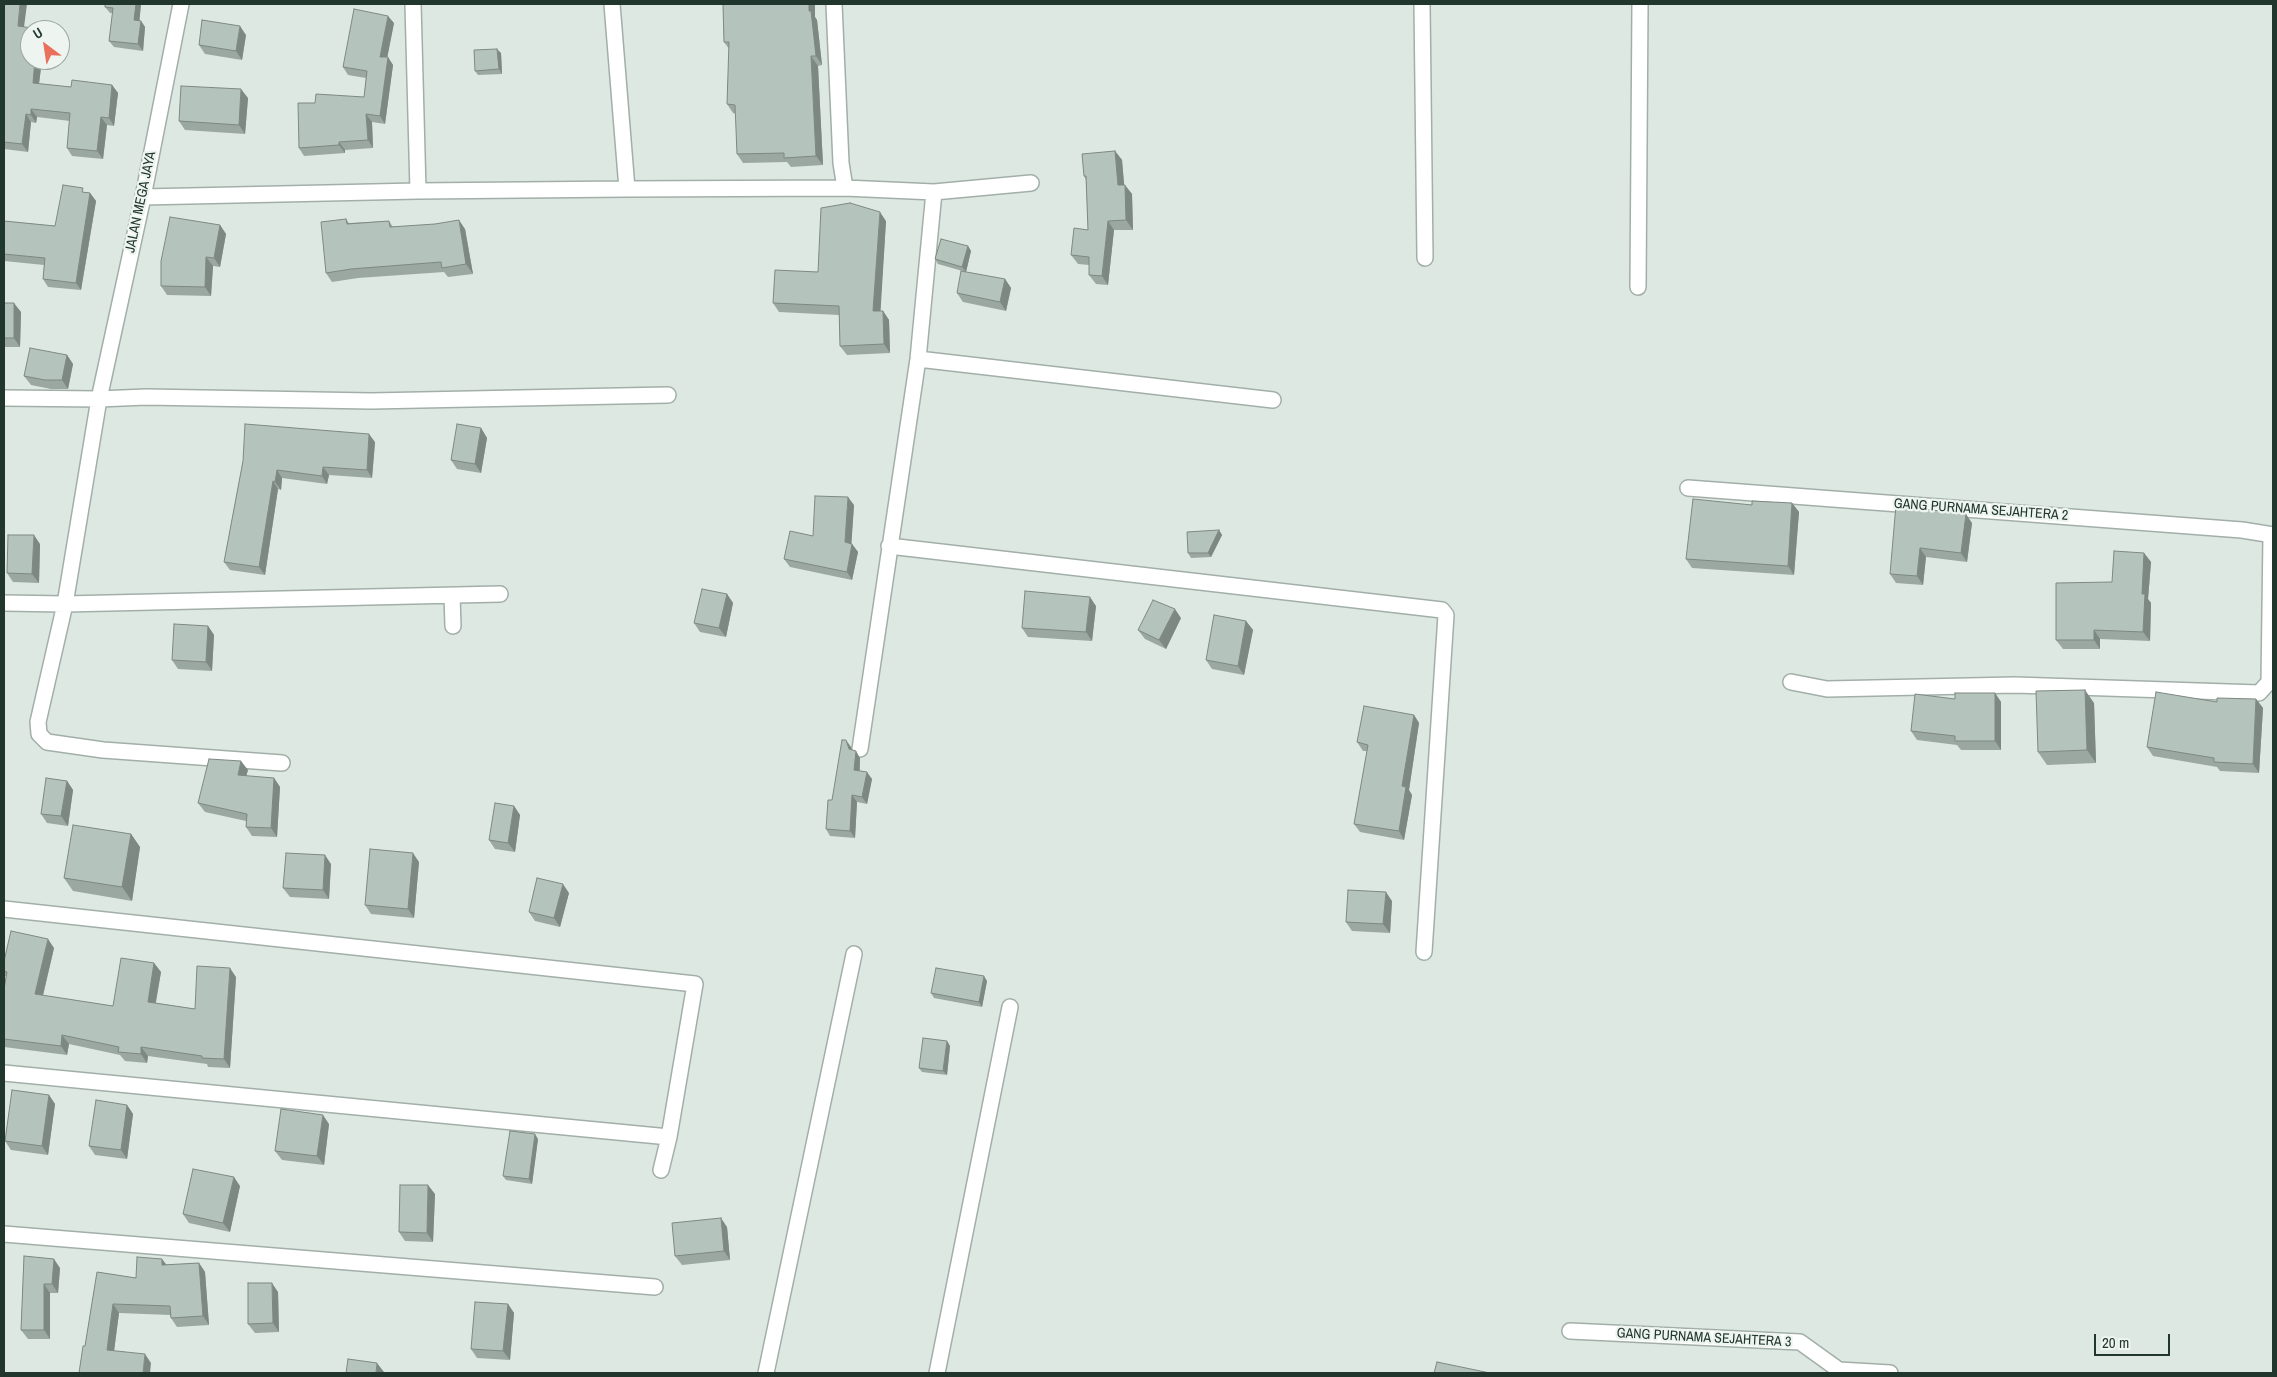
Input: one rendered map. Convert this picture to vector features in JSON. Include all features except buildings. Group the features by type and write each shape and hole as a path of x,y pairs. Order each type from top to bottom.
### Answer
{"street":[{"name":"JALAN MEGA JAYA","path":"180,4 143,197 99,399 65,604 38,722 39,734 47,742 103,750 282,762"},
{"path":"412,4 418,191"},
{"path":"612,4 627,189"},
{"path":"834,4 841,163 845,188"},
{"path":"1422,4 1425,258"},
{"path":"1638,287 1640,4"},
{"path":"143,197 627,189 845,188 934,192 1031,184"},
{"path":"860,749 918,359 934,192"},
{"path":"918,359 1272,400"},
{"path":"4,398 99,399 146,397 371,402 668,396"},
{"name":"GANG PURNAMA SEJAHTERA 2","path":"1688,488 2242,530 2272,535"},
{"path":"1791,682 1827,689 2015,685 2259,693 2269,682 2272,535"},
{"path":"889,546 1442,610 1446,615 1424,952"},
{"path":"4,603 65,604 500,594"},
{"path":"452,596 453,626"},
{"path":"4,909 695,984 669,1137 661,1170"},
{"path":"766,1373 854,954"},
{"path":"937,1373 1010,1007"},
{"path":"4,1073 669,1137"},
{"path":"4,1234 654,1287"},
{"name":"GANG PURNAMA SEJAHTERA 3","path":"1570,1331 1800,1342 1839,1370 1890,1373"}]}
